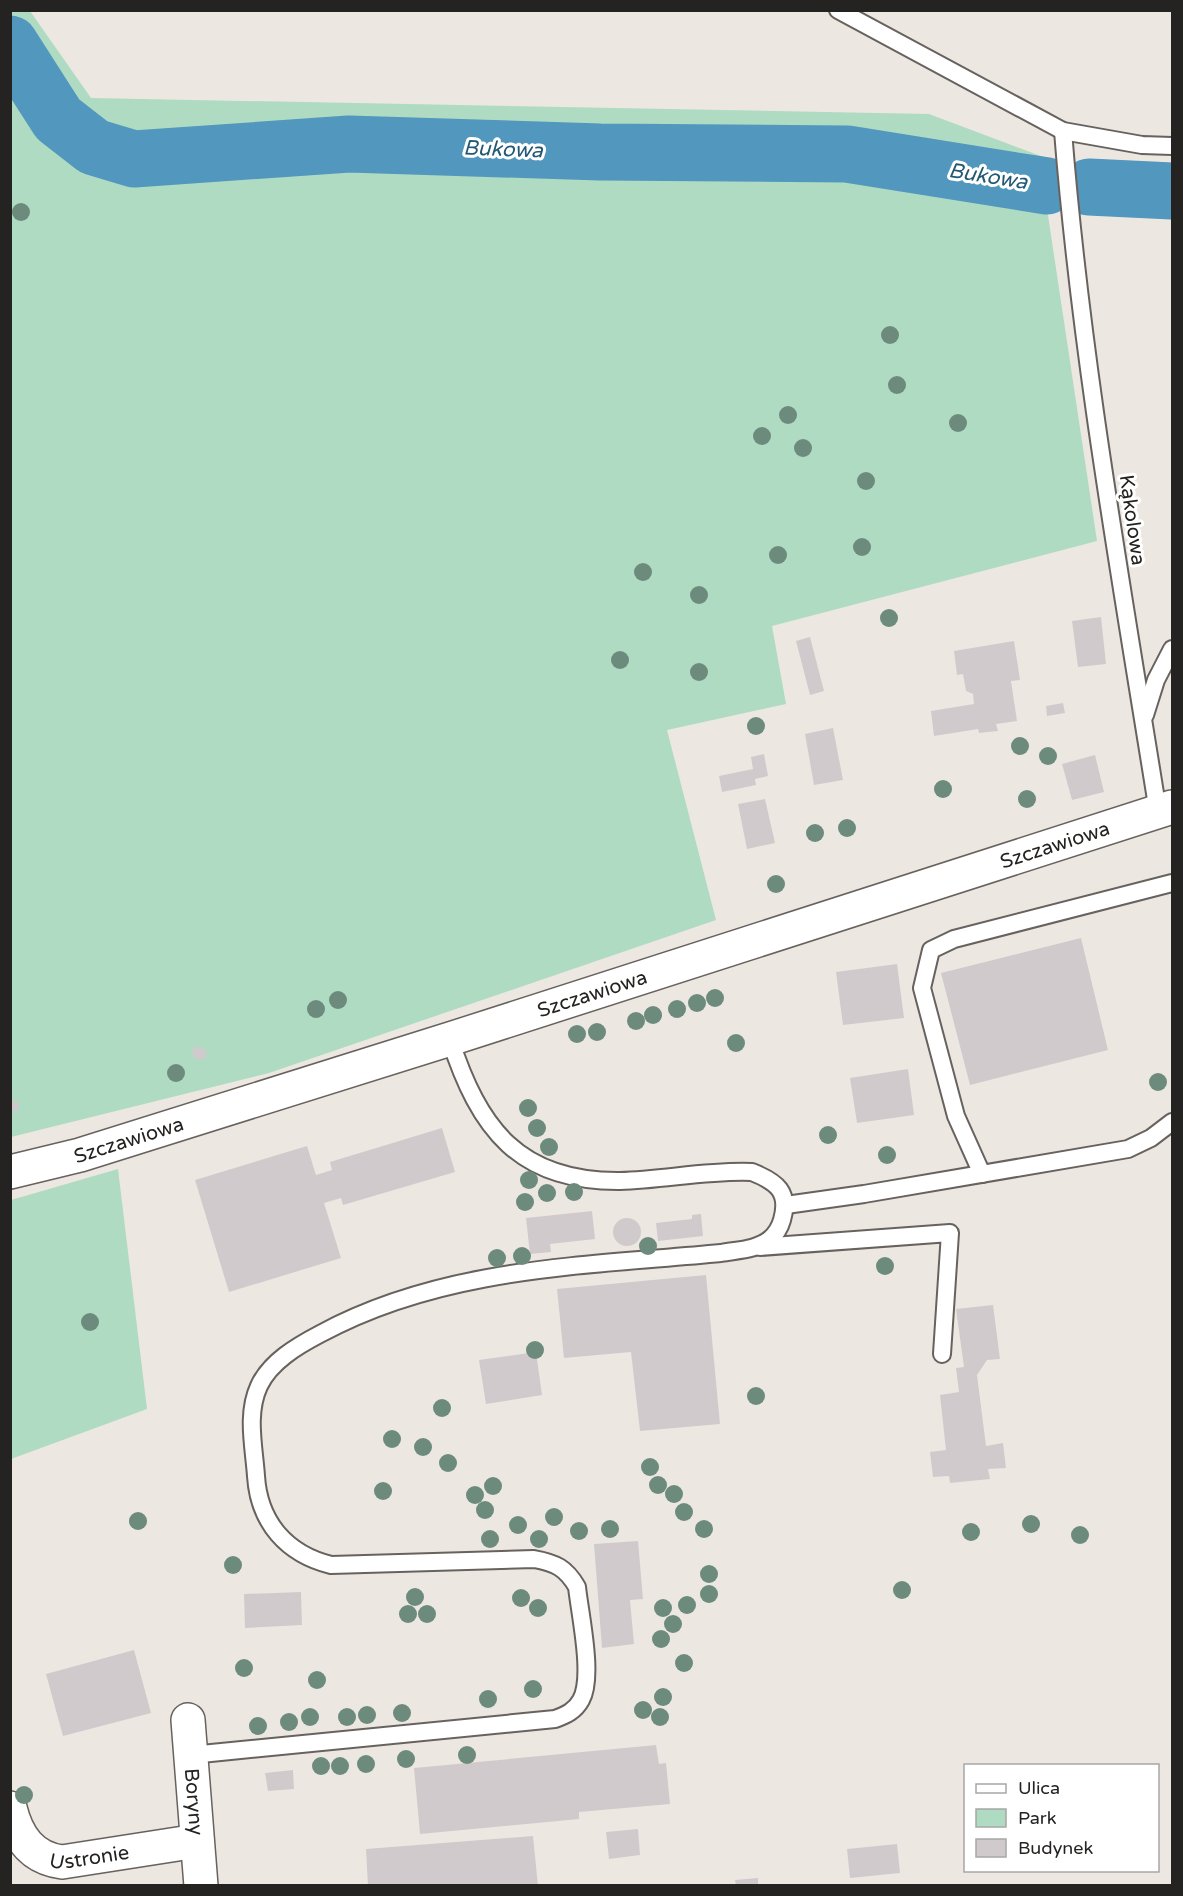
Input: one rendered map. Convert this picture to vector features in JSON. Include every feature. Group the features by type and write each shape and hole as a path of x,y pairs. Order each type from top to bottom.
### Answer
{"street":[{"name":"Szczawiowa","path":"10,1172 89,1152 450,1039 1165,810"},
{"name":"Boryny","path":"188,1720 201,1886"},
{"name":"Ustronie","path":"10,1808 23,1841 33,1852 48,1861 62,1863 197,1841"}],"lane":[{"path":"838,10 1063,131 1142,146 1173,146"},
{"name":"Kąkolowa","path":"1063,131 1071,233 1143,722 1165,810"},
{"path":"1143,722 1147,702 1173,649"},
{"path":"982,1174 956,1116 921,988 932,950 954,939 1173,883"},
{"path":"450,1039 470,1092 487,1120 514,1150 543,1168 565,1177 619,1181 752,1172 767,1178 781,1190 786,1205 780,1226 771,1239 756,1247"},
{"path":"786,1205 1128,1149 1151,1138 1173,1122"},
{"path":"191,1755 555,1719 570,1714 581,1701 587,1684 577,1587 569,1573 556,1563 534,1559 332,1565 309,1560 291,1548 274,1530 256,1482 251,1410 259,1386 285,1355 330,1328 395,1301 466,1280 507,1273 721,1253 756,1247 950,1233 942,1354"}],"green space":[{"path":"10,11 30,11 91,98 929,114 1049,159 1046,202 1097,541 772,626 786,704 667,730 716,920 269,1073 11,1137"},
{"path":"118,1169 147,1409 11,1459 11,1200"}],"building":[{"path":"1101,617 1106,664 1078,667 1072,621"},
{"path":"810,637 824,691 810,695 796,641"},
{"path":"1014,641 1020,680 1011,681 1017,721 996,724 998,731 979,733 978,729 934,736 931,711 974,704 973,694 966,691 963,674 957,675 954,651"},
{"path":"1063,703 1065,713 1047,716 1046,706"},
{"path":"833,728 843,780 814,785 805,734"},
{"path":"764,754 768,776 755,779 756,785 722,792 719,776 753,769 751,757"},
{"path":"1095,755 1104,792 1072,800 1062,764"},
{"path":"765,799 775,843 747,849 738,804"},
{"path":"1081,938 1108,1050 970,1085 941,973"},
{"path":"897,964 904,1018 843,1025 836,972"},
{"path":"194,1046 207,1050 204,1060 192,1057"},
{"path":"908,1069 914,1115 857,1123 850,1078"},
{"path":"10,1101 19,1102 18,1111 10,1111"},
{"path":"442,1128 455,1172 343,1205 341,1198 324,1203 341,1258 229,1292 195,1180 307,1146 316,1175 332,1170 330,1162"},
{"path":"592,1211 595,1239 550,1244 551,1252 530,1254 526,1218"},
{"path":"701,1214 703,1236 658,1241 656,1223 692,1219 692,1215"},
{"path":"627,1218 637,1222 641,1232 637,1242 627,1246 617,1242 613,1232 617,1222"},
{"path":"706,1275 720,1424 640,1431 631,1352 564,1358 557,1289"},
{"path":"993,1305 1000,1359 987,1360 977,1375 986,1446 1003,1443 1006,1468 988,1469 990,1479 950,1483 949,1476 933,1477 930,1452 946,1450 940,1395 959,1392 956,1368 964,1367 956,1309"},
{"path":"536,1352 542,1395 486,1404 479,1360"},
{"path":"638,1541 643,1599 630,1600 634,1644 602,1648 594,1544"},
{"path":"301,1592 302,1625 245,1628 244,1594"},
{"path":"134,1650 151,1713 63,1736 46,1674"},
{"path":"656,1745 659,1764 666,1763 670,1804 579,1812 579,1819 420,1834 414,1768"},
{"path":"293,1770 294,1789 268,1791 265,1773"},
{"path":"638,1829 640,1855 609,1859 606,1832"},
{"path":"533,1836 538,1886 368,1886 366,1849"},
{"path":"897,1844 900,1873 850,1878 847,1849"},
{"path":"758,1878 758,1886 736,1886 735,1880"}],"waterway":[{"name":"Bukowa","path":"10,44 58,119 94,147 134,159 349,144 600,152 847,154 1047,186"},
{"name":"Bukowa","path":"1089,187 1172,191"}]}
